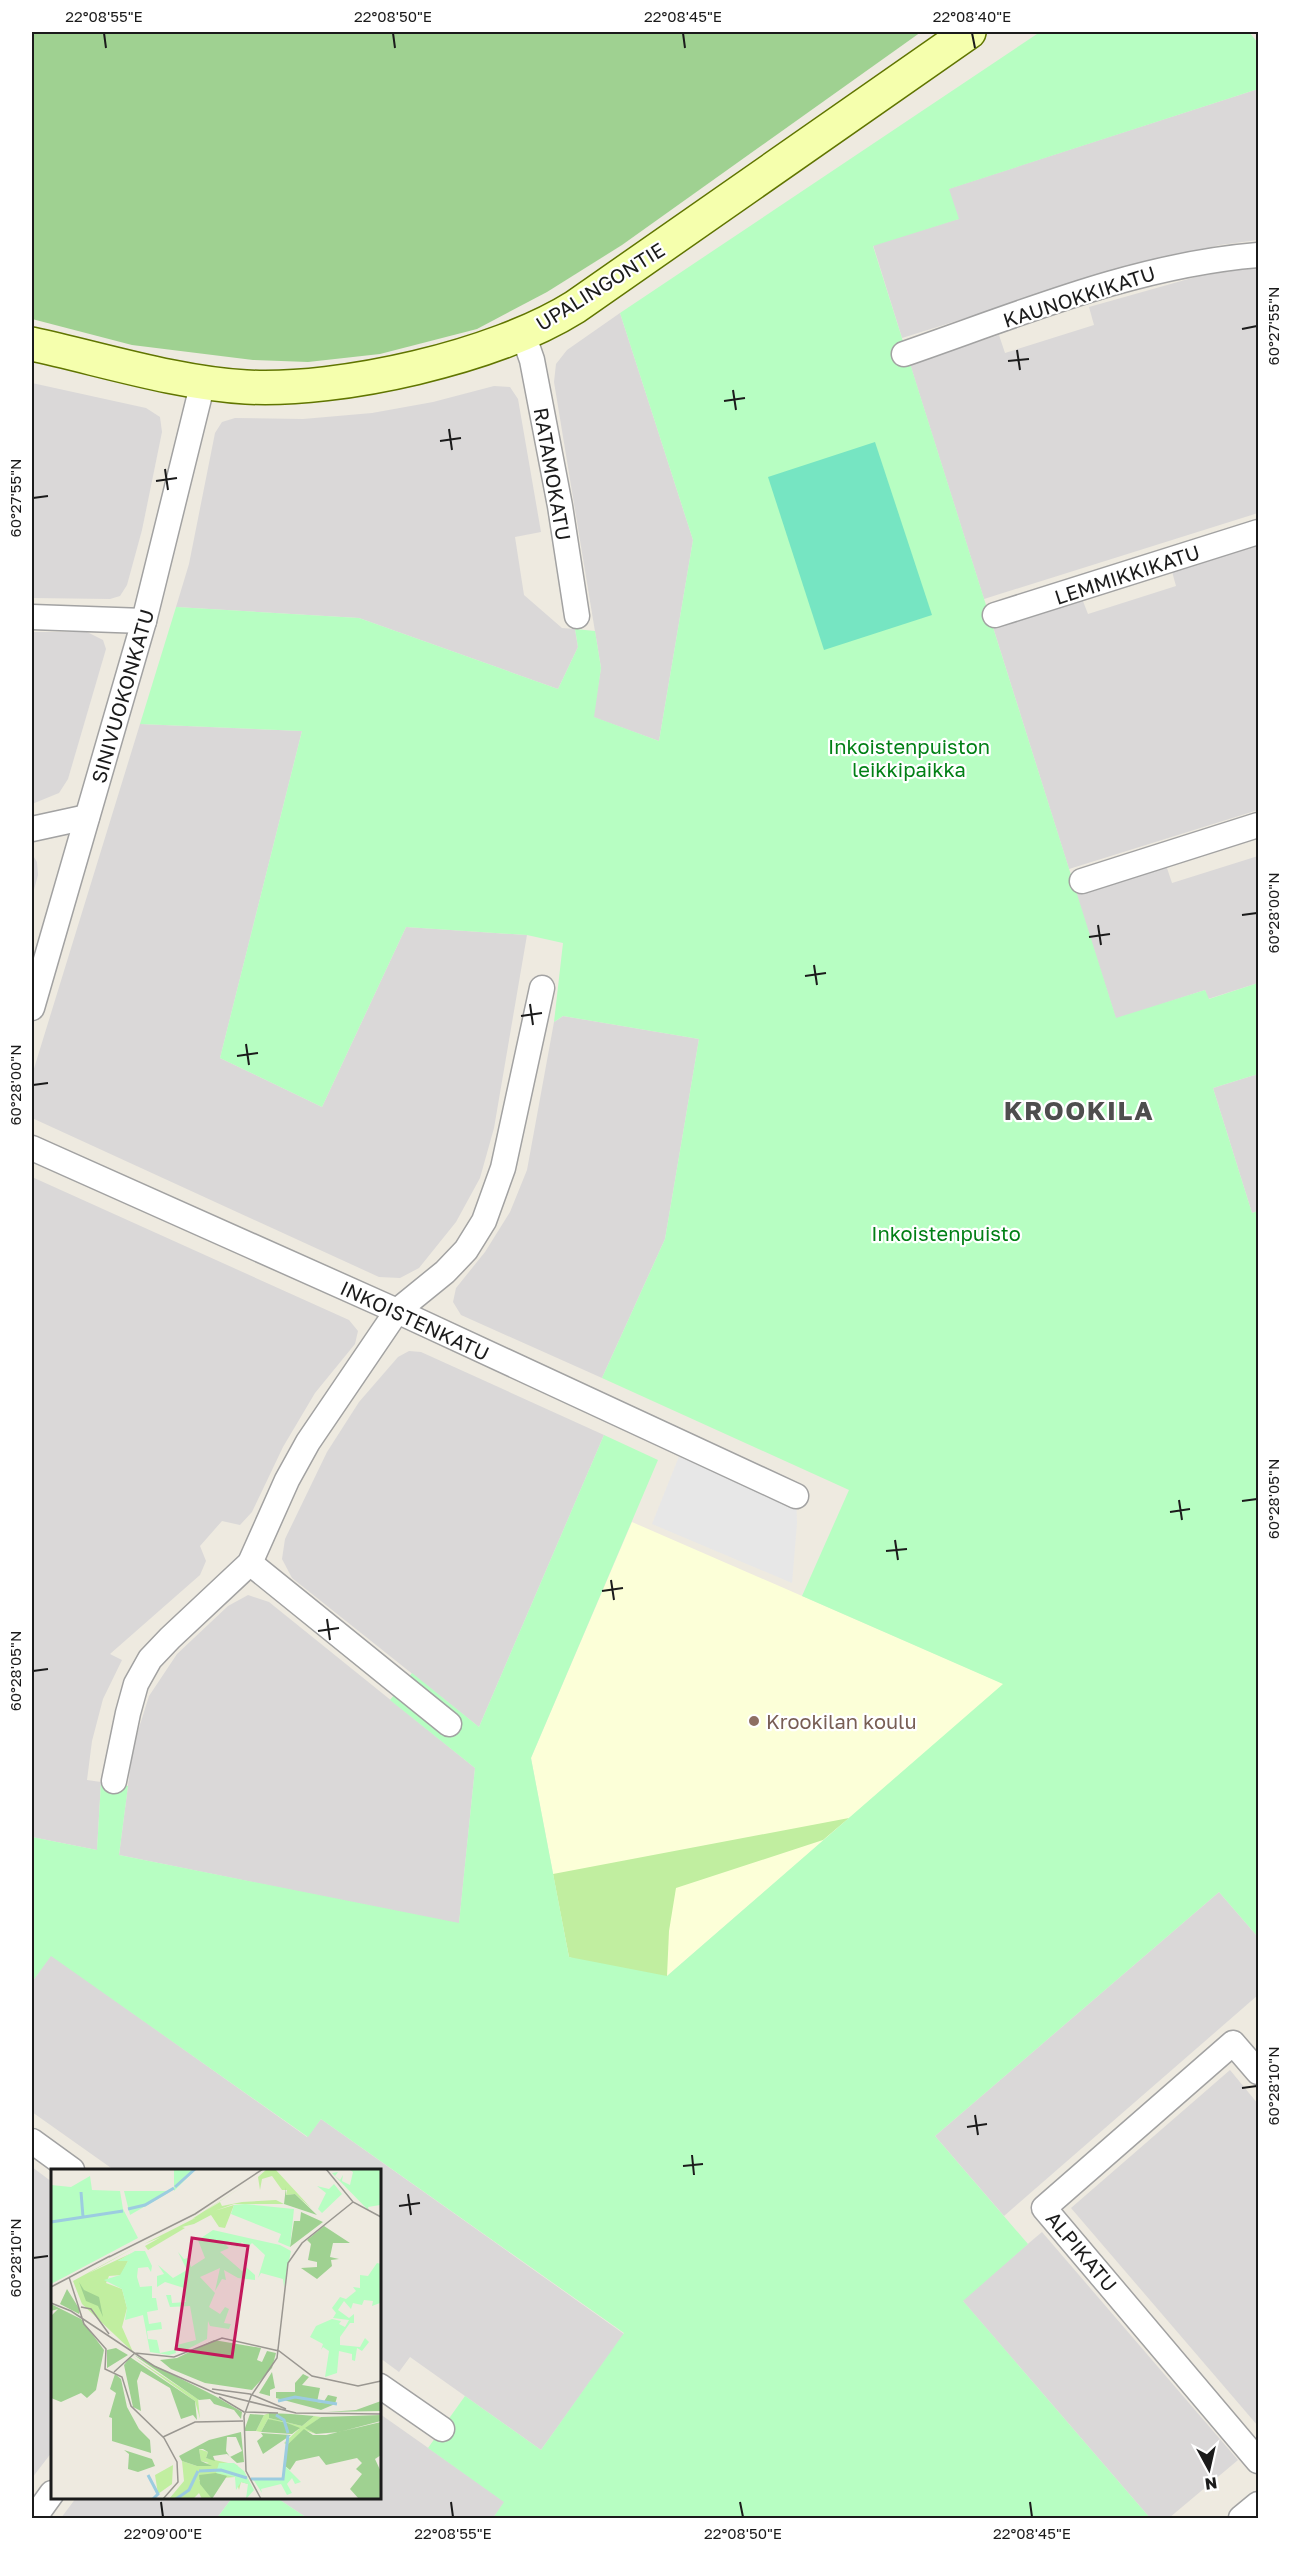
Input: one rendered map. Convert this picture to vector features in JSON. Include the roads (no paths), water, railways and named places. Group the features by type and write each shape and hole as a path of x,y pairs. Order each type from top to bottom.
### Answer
{"street":[{"name":"UPALINGONTIE","path":"32,344 203,382 247,387 339,382 426,364 523,334 562,315 621,276 969,32"},
{"name":"KAUNOKKIKATU","path":"904,354 1118,280 1199,262 1258,255"},
{"name":"RATAMOKATU","path":"523,334 534,371 577,616"},
{"name":"SINIVUOKONKATU","path":"32,1008 144,621 203,382"},
{"name":"LEMMIKKIKATU","path":"995,615 1258,532"},
{"path":"32,616 144,621"},
{"path":"32,829 87,817"},
{"path":"1082,881 1258,825"},
{"path":"114,1781 133,1694 150,1659 250,1563 287,1480 308,1442 397,1311 445,1272 466,1250 484,1221 503,1168 542,988"},
{"name":"INKOISTENKATU","path":"32,1148 397,1311 796,1496"},
{"path":"250,1563 449,1724"},
{"name":"ALPIKATU","path":"1258,2072 1233,2043 1044,2208 1258,2461"},
{"path":"32,2141 71,2169"},
{"path":"381,2387 442,2429"},
{"path":"34,2518 51,2494"},
{"path":"1241,2518 1258,2504"}],"place":[{"name":"Krookilan koulu","path":"754,1721"}],"district":[{"name":"KROOKILA","path":"1079,1110"}],"park label":[{"name":"Inkoistenpuiston leikkipaikka","path":"909,758"},
{"name":"Inkoistenpuisto","path":"946,1233"}]}
